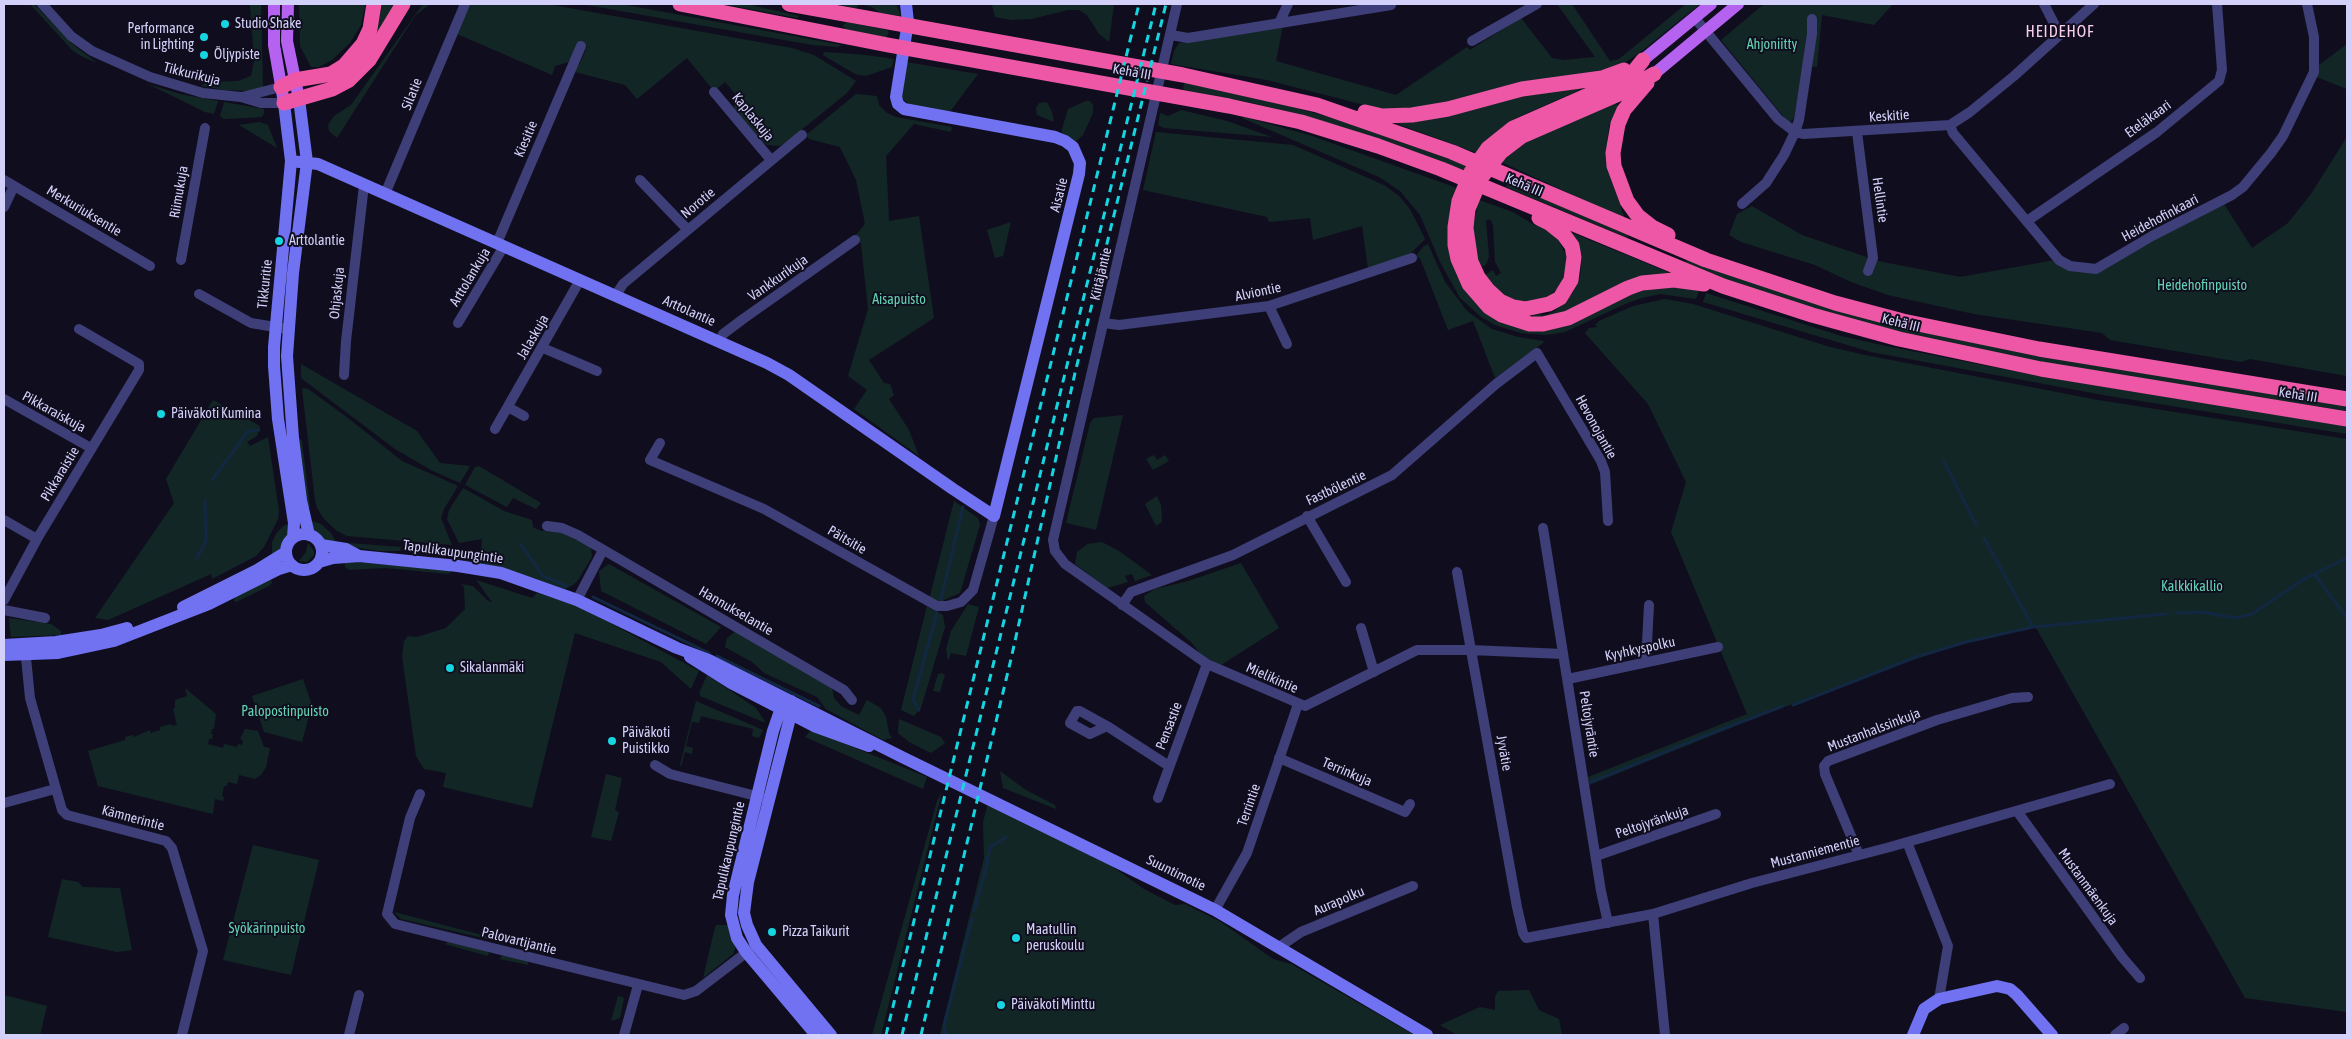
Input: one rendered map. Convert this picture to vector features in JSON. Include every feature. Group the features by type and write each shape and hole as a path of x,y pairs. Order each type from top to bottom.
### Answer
{"highway":[{"path":"281,87 295,80 331,74 349,61 363,44 370,30 374,4"},
{"path":"292,101 341,85 358,72 369,60 403,4"},
{"name":"Kehä III","path":"680,4 888,45 1178,96 1301,122 1378,146 1441,169 1723,286 1820,318 1899,339 2041,370 2347,419"},
{"name":"Kehä III","path":"788,4 1183,75 1317,105 1452,152 1518,179 1650,238 1706,260 1836,302 1970,336 2347,399"},
{"path":"1317,105 1352,108 1382,116 1412,116 1448,109 1522,89 1602,78 1618,73 1643,60"},
{"path":"1643,60 1635,70 1620,81 1513,128 1488,148 1471,172 1456,215 1455,245 1462,272 1477,295 1489,306 1509,318 1530,324 1543,324 1568,318 1642,283 1674,280 1723,286"},
{"path":"1501,193 1521,210 1550,223 1564,235 1572,246 1574,257 1571,280 1560,298 1549,304 1525,309 1514,307 1500,301 1478,278 1471,262 1466,228 1474,192 1491,163 1516,140 1537,128 1623,92 1654,74"},
{"path":"1654,74 1624,110 1618,124 1613,153 1614,166 1627,201 1638,216 1652,227 1682,241 1706,260"}],"main road":[{"name":"Tikkuritie","path":"274,4 274,45 281,87 292,101 308,162 282,329 292,427 303,510 309,535"},
{"name":"Tikkuritie","path":"288,4 288,41 295,80 292,101 292,161 282,329 275,390 294,523 293,538"},
{"path":"1643,60 1711,4"},
{"path":"1654,74 1738,4"},
{"name":"Aisatie","path":"907,9 896,97 898,104 904,109 1055,137 1065,141 1072,147 1080,163 1079,174 994,516"},
{"name":"Arttolantie","path":"292,161 318,164 720,341 789,375 994,516"},
{"path":"4,645 24,650 82,649 122,638 209,604 279,569 292,565 306,570 312,568 319,562 321,545 318,540 309,535 302,534 293,538 286,552 223,588 186,606 101,635 24,650 4,655"},
{"name":"Tapulikaupungintie","path":"321,545 346,549 359,556"},
{"path":"286,552 292,565"},
{"name":"Tapulikaupungintie","path":"319,562 333,558 359,556 435,563 501,573 577,600 677,648 705,668 788,708 762,797 744,900 747,925 751,949 814,1031 830,1035"},
{"name":"Suuntimotie","path":"788,708 836,735 902,757 1215,910 1427,1035"},
{"path":"1913,1035 1924,1009 1939,999 1988,986 2004,987 2017,996 2052,1035"}],"street":[{"name":"Tikkurikuja","path":"42,4 71,36 92,51 174,85 203,93 241,97 261,103 292,101"},
{"name":"Silatie","path":"385,194 465,4"},
{"name":"Kiitäjäntie","path":"1055,551 1053,540 1177,4"},
{"path":"1280,21 1288,4"},
{"path":"1472,41 1537,4"},
{"path":"2044,4 2060,35"},
{"path":"1950,125 1999,88 2094,4"},
{"name":"Eteläkaari","path":"2027,221 2157,132 2219,81 2222,70 2217,4"},
{"name":"Heidehofinkaari","path":"1950,125 1953,133 2059,260 2070,266 2096,269 2152,236 2237,191 2271,153 2283,136 2314,72 2314,37 2307,4"},
{"path":"1171,35 1188,38 1280,21 1392,5"},
{"path":"1694,17 1778,118 1794,132"},
{"path":"1742,204 1766,183 1784,155 1799,120 1812,34 1812,19"},
{"name":"Kiesitie","path":"500,244 581,46"},
{"name":"Tikkurikuja","path":"241,97 281,87"},
{"name":"Kaplaskuja","path":"714,92 771,160"},
{"name":"Keskitie","path":"1794,132 1803,134 1857,132 1950,125"},
{"name":"Riimukuja","path":"181,260 205,128"},
{"name":"Hellintie","path":"1857,132 1874,258 1868,271"},
{"name":"Norotie","path":"616,295 622,284 802,134"},
{"name":"Merkuriuksentie","path":"4,180 150,266"},
{"path":"640,180 688,230"},
{"name":"Ohjaskuja","path":"344,375 364,185"},
{"path":"4,207 14,186"},
{"name":"Vankkurikuja","path":"720,341 723,334 743,319 855,240"},
{"name":"Arttolankuja","path":"458,323 500,244"},
{"name":"Alviontie","path":"1104,323 1120,325 1269,306 1412,258"},
{"name":"Jalaskuja","path":"495,429 580,280"},
{"path":"199,294 251,323 282,329"},
{"path":"1269,306 1287,344"},
{"name":"Pikkaraistie","path":"4,600 37,539 137,374 139,364 79,329"},
{"path":"542,348 597,371"},
{"name":"Fastbölentie","path":"1122,605 1131,592 1233,555 1307,516 1373,486 1392,475 1496,384 1537,353"},
{"name":"Hevonojantie","path":"1537,353 1601,460 1605,472 1608,521"},
{"name":"Pikkaraiskuja","path":"4,399 91,448"},
{"path":"508,407 524,416"},
{"name":"Päitsitie","path":"660,442 650,460 764,509 928,603 937,606 947,606 962,602 973,590 977,583 994,516"},
{"path":"1307,516 1346,582"},
{"path":"4,520 37,539"},
{"name":"Hannukselantie","path":"547,526 570,531 844,690 852,700"},
{"name":"Peltojyräntie","path":"1543,528 1608,923"},
{"path":"577,600 603,550"},
{"name":"Mielikintie","path":"1055,551 1065,564 1207,664 1298,704 1308,705 1417,650 1563,654"},
{"name":"Jyvätie","path":"1458,572 1517,907 1526,938"},
{"path":"1646,662 1649,605"},
{"path":"4,610 45,618"},
{"path":"1361,628 1374,672"},
{"name":"Kyyhkyspolku","path":"1568,678 1718,647"},
{"name":"Kämnerintie","path":"24,650 30,698 62,810 66,815 170,844 202,951 182,1035"},
{"name":"Pensastie","path":"1158,798 1168,766 1207,664"},
{"name":"Mustanhalssinkuja","path":"1858,855 1825,774 1824,766 1828,761 1937,720 2012,698 2028,698"},
{"name":"Terrintie","path":"1215,910 1247,853 1298,704"},
{"path":"1108,726 1168,766"},
{"name":"Terrinkuja","path":"1279,758 1408,811"},
{"path":"656,765 670,774 762,797"},
{"name":"Mustanniementie","path":"1526,938 1653,914 1752,884 2110,784"},
{"path":"4,803 55,789"},
{"name":"Palovartijantie","path":"420,794 410,818 387,914 395,924 676,995 690,995 751,949"},
{"name":"Mustanmäenkuja","path":"2017,811 2122,957 2140,978"},
{"name":"Peltojyränkuja","path":"1596,856 1716,814"},
{"path":"1907,842 1948,946 1939,999"},
{"name":"Aurapolku","path":"1279,947 1301,932 1413,886"},
{"path":"1653,914 1665,1035"},
{"path":"624,1035 638,985"},
{"path":"350,1035 359,995"}],"green space":[{"path":"30,4 34,4 71,43 97,63 72,50"},
{"path":"250,4 261,4 263,89 253,91 224,90 201,86 207,82 238,81 251,76 254,61"},
{"path":"299,4 365,4 361,25 350,43 332,60 319,67 311,67 300,46"},
{"path":"382,4 398,4 379,34 377,33"},
{"path":"423,4 430,4 415,16 337,138 329,131 328,125 334,116 351,105"},
{"path":"467,4 547,4 792,48 814,55 856,81 847,93 789,140 780,146 767,145 760,140 733,109 738,97 725,82 714,91 687,58 637,99 625,85 575,72 587,46 585,44 572,61 555,66 552,75 457,34"},
{"path":"581,4 621,4 842,45 838,47 812,45"},
{"path":"723,4 746,4 799,16 797,18"},
{"path":"835,4 859,4 856,8"},
{"path":"859,4 896,4 901,16 880,13 872,7"},
{"path":"1114,4 1109,42 1099,34 1087,15 1079,10 1068,10 1031,19 1012,20 995,17 992,5"},
{"path":"1557,4 1572,4 1610,61 1619,59 1686,4 1700,4 1619,67 1425,108 1384,110 1267,80 1171,64 1174,51 1179,43 1283,25 1276,61 1396,95 1467,47 1470,50 1521,18 1552,58 1564,60 1595,57"},
{"name":"Ahjoniitty","path":"1764,4 1893,4 1874,25 1822,15 1817,67 1803,65 1794,118 1790,122 1787,121 1721,40"},
{"path":"846,22 889,32 886,38 845,29 843,26"},
{"path":"2347,44 2347,89 2314,76 2319,65"},
{"path":"824,52 894,59 892,67 866,76 855,74 823,55"},
{"path":"906,62 978,74 949,113 910,105 902,98"},
{"path":"1184,82 1336,119 1468,166 1465,171 1352,130 1298,114 1244,101 1183,90"},
{"path":"148,84 180,94 218,101 214,114 205,112"},
{"path":"1591,85 1516,118 1502,127 1477,153 1395,123 1513,96"},
{"name":"Aisapuisto","path":"856,94 877,96 879,105 887,113 896,117 952,127 951,132 914,124 886,156 889,221 919,216 934,318 869,360 884,383 890,384 894,395 889,399 909,430 919,456 854,409 867,390 848,376 868,309 861,244 855,236 865,224 856,180 840,147 809,139 806,135"},
{"path":"1090,101 1093,105 1093,113 1083,135 1075,142 1062,133 1062,129 1068,109"},
{"path":"224,102 264,109 264,113 262,117 224,119 220,116"},
{"path":"1047,102 1054,122 1037,115 1036,108 1039,103"},
{"path":"1616,103 1618,106 1609,126 1607,169 1625,219 1499,161 1529,140"},
{"path":"1181,110 1227,121 1272,137 1164,128 1158,125 1160,113 1168,116"},
{"path":"1242,118 1309,135 1457,188 1452,261 1456,274 1463,287 1513,326 1650,289 1681,287 1696,290 1699,291 1696,299 1660,294 1642,298 1565,332 1547,335 1521,333 1495,325 1481,317 1460,298 1440,262 1420,215 1400,191 1379,177"},
{"path":"260,122 268,125 277,148 239,125"},
{"path":"1156,132 1293,145 1384,185 1399,196 1410,209 1425,239 1408,256 1368,269 1362,226 1313,240 1310,218 1269,222 1267,217 1143,190"},
{"name":"Heidehofinpuisto","path":"2347,137 2347,376 2250,359 2241,362 2110,340 2102,333 1974,314 1888,295 1851,282 1815,265 1741,242 1729,235 1737,214 1752,206 1802,235 1878,261 1960,277 2055,260 2100,271 2108,268 2149,240 2224,204 2252,248 2288,223 2311,194"},
{"path":"1508,183 1627,235 1628,238 1506,187"},
{"path":"1479,200 1513,212 1536,226 1539,223 1557,237 1567,257 1565,275 1558,288 1545,299 1522,303 1510,299 1493,286 1485,275 1493,270 1496,276 1501,273 1495,262 1493,225 1490,219 1486,221 1489,256 1486,265 1480,267 1476,256 1473,227"},
{"path":"1011,222 1003,256 995,258 987,230"},
{"path":"1570,232 1670,273 1570,312 1533,320 1533,314 1546,315 1555,311 1573,293 1580,278 1582,255"},
{"path":"1428,244 1445,282 1467,311 1492,329 1518,337 1544,341 1543,343 1495,378 1473,321 1448,330 1420,258 1415,257"},
{"path":"1687,259 1902,328 2048,358 2347,406 2347,411 2044,363 1946,344 1841,317 1762,292 1684,264"},
{"path":"1706,293 1841,336 1886,346 2044,377 2347,426 2347,434 2109,396 1871,352 1703,302"},
{"name":"Kalkkikallio","path":"1665,299 1693,304 1830,347 1865,355 2098,400 2347,439 2347,1012 2245,998 2035,626 1958,645 1874,673 1750,720 1589,785 1588,777 1747,714 1671,532 1686,482 1648,404 1585,333 1589,328 1598,327 1595,325 1599,321 1633,306"},
{"path":"301,364 417,431 440,463 470,466 460,483 431,470 395,449 301,378"},
{"path":"304,388 348,418 402,461 458,486 444,509 441,518 452,545 347,536 337,531 324,519 317,508 315,500 302,389"},
{"path":"213,400 260,426 257,436 247,442 250,446 268,437 279,511 278,519 264,547 256,556 212,579 211,574 108,620 95,618 174,503 166,479"},
{"path":"1123,415 1096,530 1066,523 1090,423 1094,418"},
{"path":"299,438 302,441 310,507 305,509"},
{"path":"1154,455 1157,460 1165,455 1169,461 1153,470 1146,459"},
{"path":"479,466 541,503 536,509 513,498 507,507 465,485 475,467"},
{"path":"463,488 504,511 532,520 533,527 541,531 547,530 562,533 588,545 591,549 592,557 578,580 565,589 534,578 480,564 482,539 459,543 447,519 449,510"},
{"path":"1157,496 1161,505 1162,522 1156,526 1145,504"},
{"path":"954,501 978,518 980,525 960,593 944,600 944,604 929,600"},
{"path":"309,520 321,524 331,533 335,540 335,545 326,542 313,530"},
{"path":"291,523 280,549 272,557 272,542 276,534 283,526"},
{"path":"1102,542 1119,551 1152,575 1135,581 1132,574 1125,576 1128,582 1107,588 1075,564 1077,552 1088,544"},
{"path":"308,543 314,551 314,555 307,562 299,561 306,552"},
{"path":"348,543 401,547 400,551 379,551 346,546"},
{"path":"444,550 464,551 468,555 470,562 443,555"},
{"path":"344,561 451,570 449,574 385,568 349,570 345,567"},
{"path":"1241,563 1279,628 1221,665 1202,656 1192,643 1145,602 1144,596 1155,589 1188,581"},
{"path":"609,564 721,627 706,644 601,591 599,571"},
{"path":"270,576 272,583 269,586 236,602 234,601 235,595"},
{"path":"476,580 532,598 537,593 577,605 699,671 691,689 661,662 575,633 532,808 443,787 446,773 424,769 416,756 402,656 404,641 408,636 417,637 446,628 465,609 464,587 461,584 473,586 488,601 492,602"},
{"path":"968,604 979,607 966,656 951,653 948,661 946,649 951,631"},
{"path":"927,606 943,615 945,627 921,708 914,716 901,710"},
{"path":"9,618 51,624 61,631 61,635 11,637"},
{"path":"736,631 832,687 834,698 841,706 859,715 867,700 881,708 886,717 889,733 892,738 883,740 844,719 826,709 817,697 764,673 752,662 725,647 727,638"},
{"path":"942,673 945,675 940,692 933,691 938,674"},
{"path":"707,675 756,708 766,723 700,696 700,691"},
{"name":"Palopostinpuisto","path":"303,679 312,705 302,742 264,732 252,696"},
{"path":"185,688 216,714 214,729 212,729 211,734 213,734 212,739 209,739 208,744 223,748 224,744 237,747 238,744 242,745 243,740 240,739 245,729 258,731 264,747 270,748 266,767 261,775 255,779 239,775 237,784 228,782 227,786 224,786 223,801 215,799 213,814 98,786 88,751 125,740 125,737 133,735 134,737 150,730 151,733 160,730 160,727 171,724 172,726 177,725 173,709 175,708 175,700 187,696"},
{"path":"696,701 763,730 759,738 752,736 753,729 701,716 699,723 692,722 686,746 693,748 692,754 685,752 681,767"},
{"path":"899,719 941,737 945,743 931,753 909,742 898,733"},
{"path":"811,730 927,777 923,789 805,737"},
{"path":"1000,771 1026,790 1055,805 1056,809 1003,788"},
{"path":"606,774 622,778 615,810 619,812 611,841 591,837"},
{"path":"942,792 881,1035 872,1035 937,801"},
{"path":"988,803 1110,865 1144,889 1175,905 1185,904 1221,922 1273,959 1291,964 1414,1035 940,1035 984,858 983,822"},
{"name":"Syökärinpuisto","path":"253,845 319,860 291,975 223,960"},
{"path":"62,879 78,882 83,887 120,888 132,950 117,952 48,937"},
{"path":"394,912 493,938 492,940 401,919"},
{"path":"717,925 728,925 736,944 735,949 733,954 703,978 715,927"},
{"path":"450,941 489,951 488,956 445,944"},
{"path":"502,955 528,961 528,965 500,959"},
{"path":"1529,990 1539,1010 1559,1019 1562,1035 1457,1035 1440,1025 1480,1007 1495,1010 1495,997 1498,991"},
{"path":"4,995 47,1006 40,1035 4,1035"},
{"path":"618,996 624,998 620,1018 611,1021"}],"waterway":[{"path":"213,479 248,431 259,430"},
{"path":"1944,461 1976,525"},
{"path":"197,558 206,541 205,500"},
{"path":"941,599 963,507"},
{"path":"1984,538 2033,627"},
{"path":"521,545 543,576 567,586"},
{"path":"2176,613 2203,612 2235,618 2252,614 2304,579 2347,558"},
{"path":"2315,575 2347,618"},
{"path":"593,597 709,653"},
{"path":"919,710 913,700 937,613"},
{"path":"1793,705 1916,657 1966,642 2033,627 2166,614"},
{"path":"717,656 819,706"},
{"path":"1591,782 1783,706"},
{"path":"974,911 990,847 1006,837"},
{"path":"946,1035 944,1025 972,919"}],"railway":[{"path":"886,1035 1139,4"},
{"path":"902,1035 1156,4"},
{"path":"921,1035 1011,659 1075,373 1166,4"}],"place":[{"name":"Studio Shake","path":"225,24"},
{"name":"Performance in Lighting","path":"204,37"},
{"name":"Öljypiste","path":"204,55"},
{"name":"Arttolantie","path":"279,241"},
{"name":"Päiväkoti Kumina","path":"161,414"},
{"name":"Sikalanmäki","path":"450,668"},
{"name":"Päiväkoti Puistikko","path":"612,741"},
{"name":"Pizza Taikurit","path":"772,932"},
{"name":"Maatullin peruskoulu","path":"1016,938"},
{"name":"Päiväkoti Minttu","path":"1001,1005"}],"district":[{"name":"HEIDEHOF","path":"2060,32"}]}
